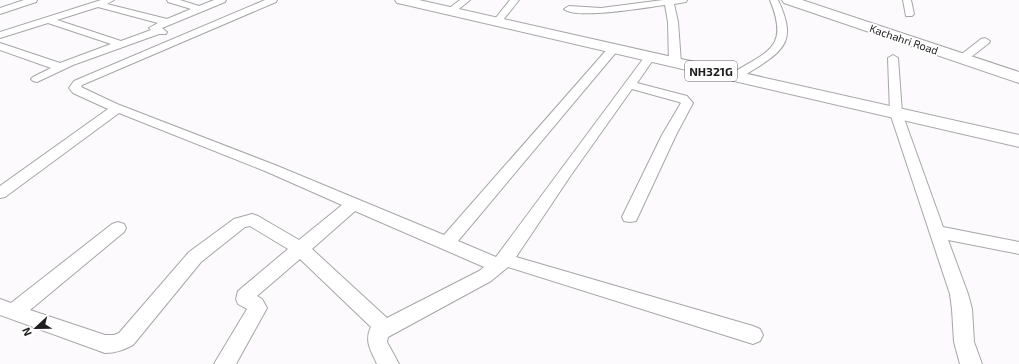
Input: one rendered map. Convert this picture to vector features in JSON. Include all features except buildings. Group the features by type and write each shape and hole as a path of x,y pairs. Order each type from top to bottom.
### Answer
{"main road":[{"name":"NH321G","path":"403,0 1018,142"},
{"name":"Kachahri Road","path":"788,0 1019,78"}],"street":[{"path":"0,11 33,0"},
{"path":"0,35 110,0"},
{"path":"171,0 199,9"},
{"path":"182,39 154,28 222,0"},
{"path":"273,0 81,81 75,88 114,107 270,168 446,244 502,263 753,335"},
{"path":"451,11 466,0"},
{"path":"496,22 515,0"},
{"path":"569,9 600,12 683,0"},
{"path":"735,76 778,47 782,36 781,17 774,0"},
{"path":"907,0 909,14"},
{"path":"669,2 673,22 675,63"},
{"path":"97,4 166,22"},
{"path":"48,20 120,44"},
{"path":"37,79 59,68 120,44 159,31"},
{"path":"962,59 985,41"},
{"path":"0,46 59,68"},
{"path":"446,244 614,48"},
{"path":"388,364 377,339 378,332 384,327 485,276 502,263 650,57"},
{"path":"893,58 896,113 959,294 962,309 964,342 971,364"},
{"path":"630,86 683,99 687,103 669,135 630,217"},
{"path":"0,193 114,111 114,107"},
{"path":"225,364 257,309 257,306 245,299 245,296 353,204"},
{"path":"7,310 105,344 116,344 126,339 195,257 240,222 248,220 256,222 301,249 384,327"},
{"path":"7,310 118,228"},
{"path":"937,232 1019,248"}]}
